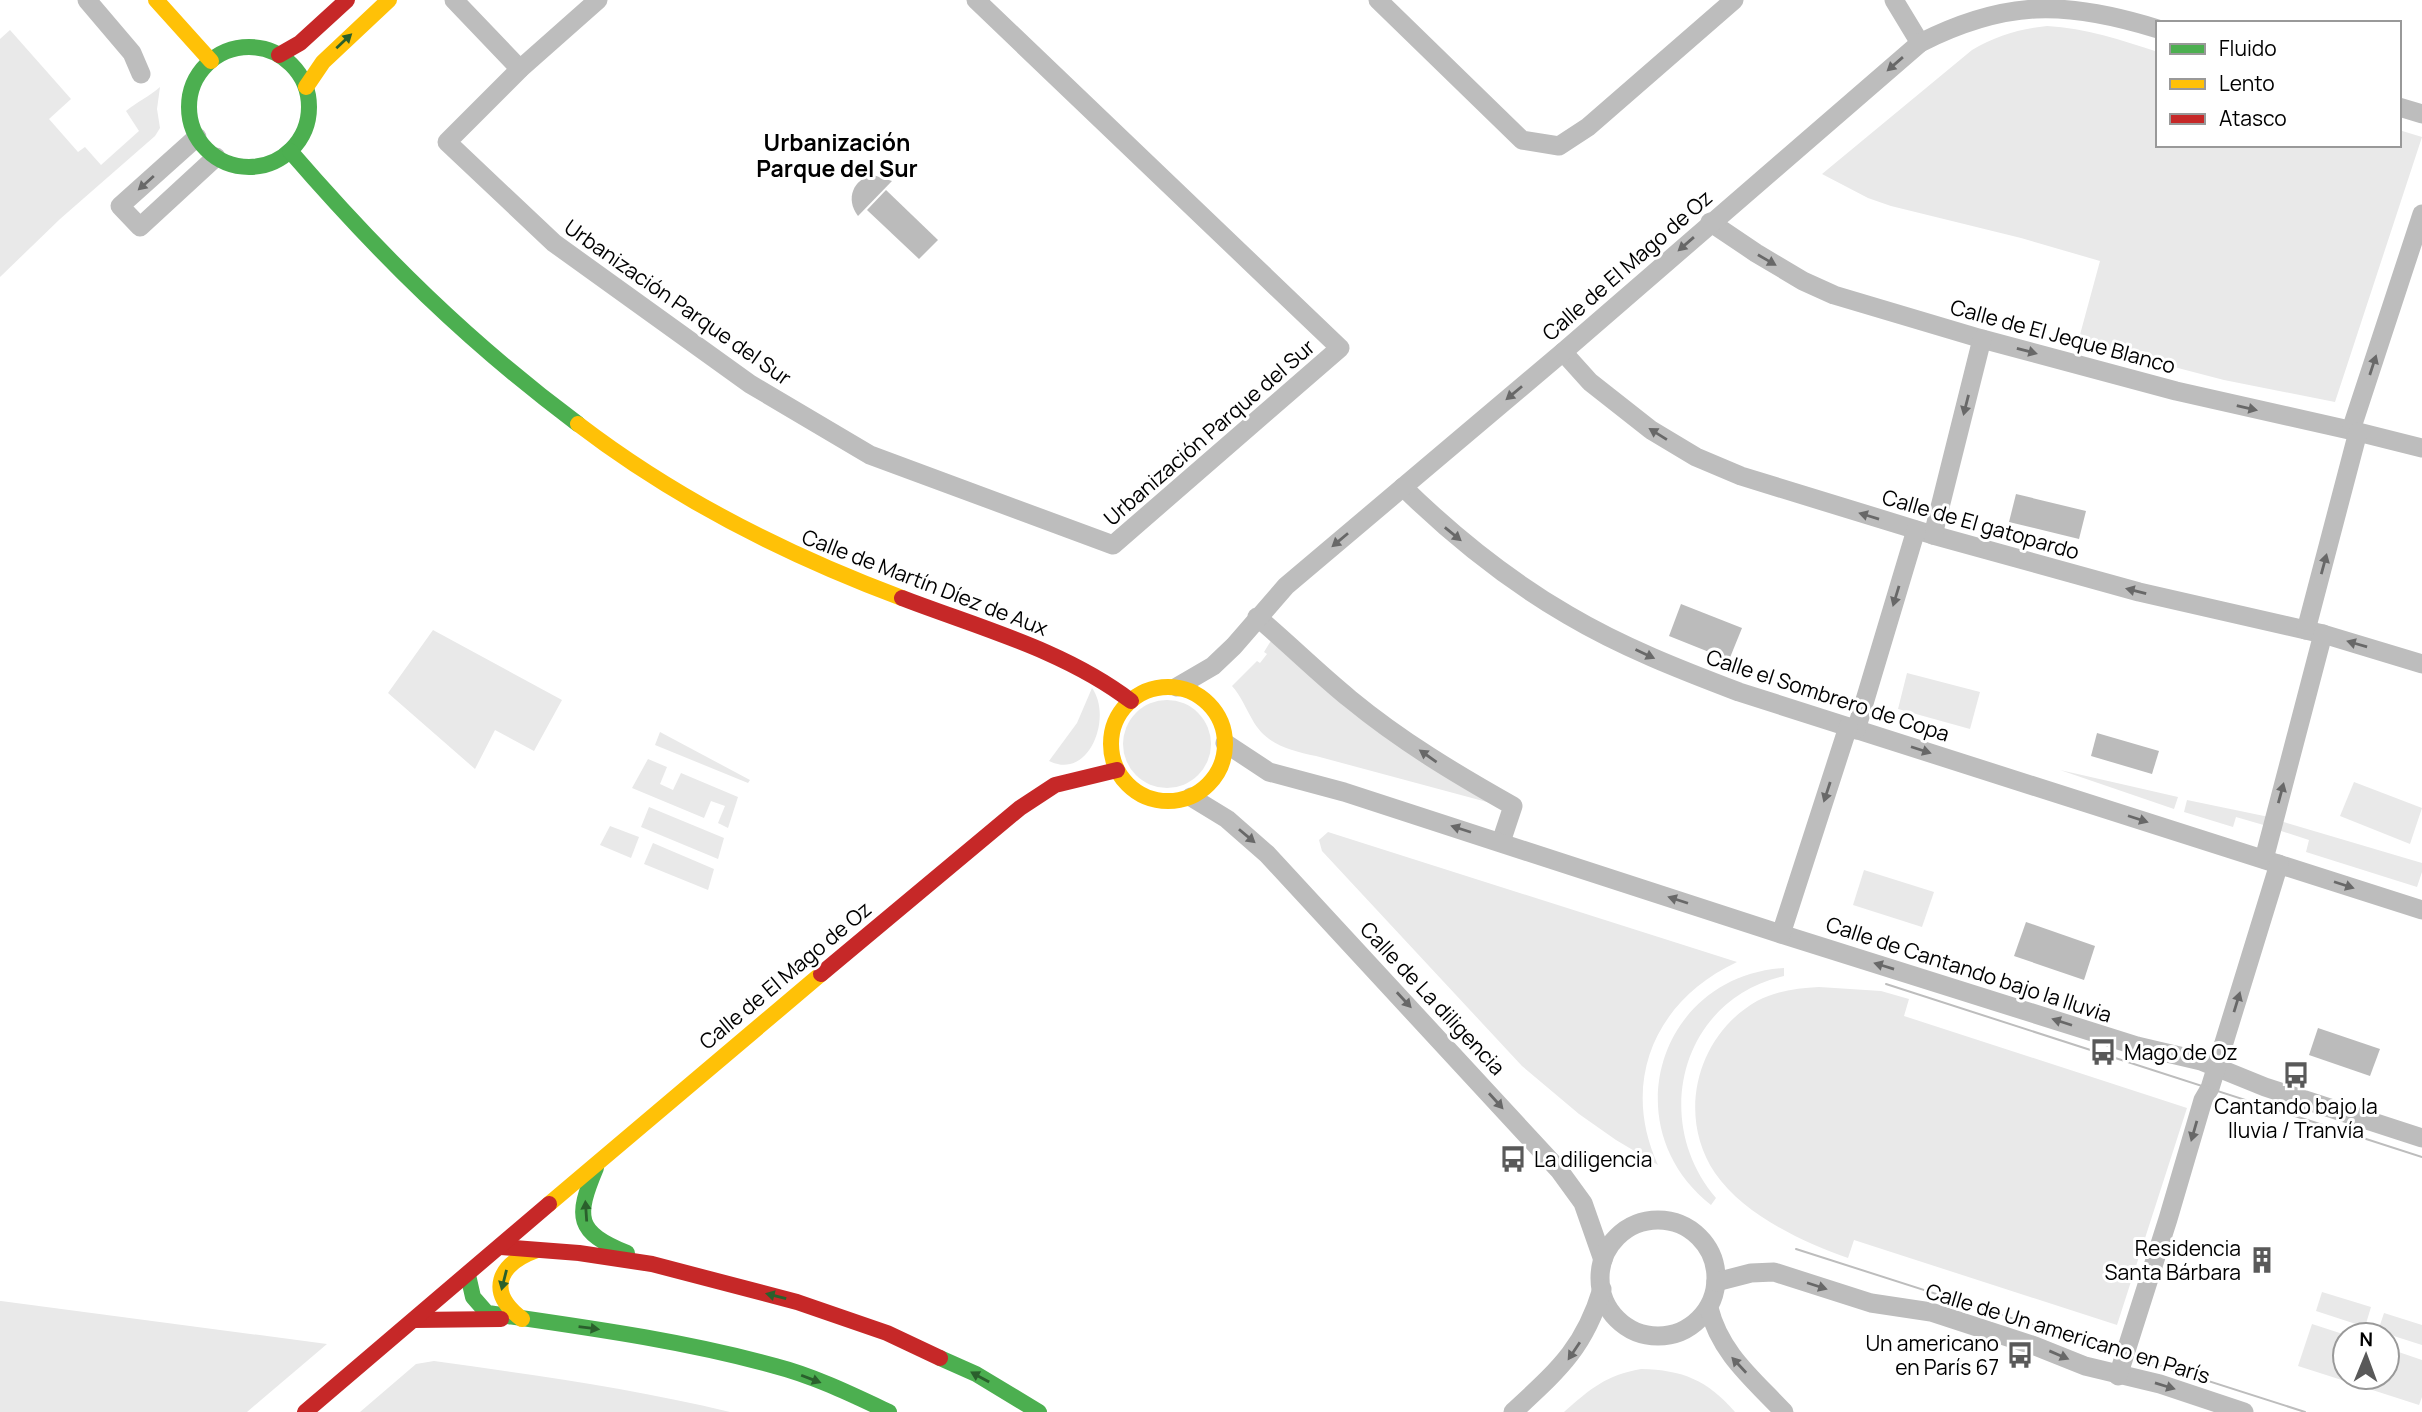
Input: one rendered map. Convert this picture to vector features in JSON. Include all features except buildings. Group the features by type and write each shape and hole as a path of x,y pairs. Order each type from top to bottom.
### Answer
{"street":[{"path":"87,0 132,52 141,74"},
{"path":"156,0 211,61"},
{"path":"279,55 300,43 346,0"},
{"path":"306,87 323,62 388,0"},
{"path":"454,0 520,69"},
{"name":"Urbanización Parque del Sur","path":"598,0 520,69 447,142 554,243 750,384 870,455 1113,545 1340,348 976,0"},
{"path":"1378,0 1522,139 1559,146 1588,127 1734,0"},
{"path":"1894,0 1920,43"},
{"name":"Calle de El Mago de Oz","path":"1177,687 1213,666 1286,586 1942,26 1973,11 2019,1 2057,1 2090,7 2156,28"},
{"path":"241,48 261,48 279,55 295,69 306,87 309,110 306,125 290,151 279,159 257,166 238,166 216,157 197,136 189,116 190,97 197,78 211,61 221,54 241,48"},
{"path":"2401,108 2422,114"},
{"path":"197,136 120,206 140,227 216,157"},
{"name":"Calle de Martín Díez de Aux","path":"290,151 379,251 457,327 514,377 658,479 780,547 864,585 1066,661 1102,678 1130,701"},
{"path":"2118,1376 2203,1100 2217,1067 2272,862 2355,431 2422,214"},
{"name":"Calle de El Jeque Blanco","path":"1710,222 1803,281 1834,295 1982,339 2176,391 2422,448"},
{"path":"1781,934 1852,728 1924,532 1982,339"},
{"name":"Calle de El gatopardo","path":"1563,352 1590,382 1651,430 1696,457 1741,476 1924,532 2139,592 2315,632 2422,664"},
{"name":"Calle el Sombrero de Copa","path":"1404,487 1440,523 1482,557 1567,615 1610,638 1689,673 1739,692 2422,910"},
{"path":"1257,617 1351,700 1392,731 1446,769 1513,806 1501,842"},
{"path":"1177,687 1196,694 1212,708 1223,728 1224,755 1219,771 1211,782 1191,797 1160,801 1133,790 1117,771 1111,754 1112,729 1119,714 1130,701 1148,690 1177,687"},
{"name":"Calle de Cantando bajo la lluvia","path":"1225,743 1269,772 1344,792 2137,1046 2183,1055 2265,1087 2422,1138"},
{"name":"Calle de El Mago de Oz","path":"306,1412 758,1025 1034,797 1067,781 1117,771"},
{"name":"Calle de La diligencia","path":"1191,797 1227,819 1267,853 1559,1170 1583,1203 1603,1261"},
{"path":"597,1165 584,1201 585,1219 591,1234 603,1243 652,1264"},
{"path":"1513,1412 1563,1365 1574,1351 1587,1330 1602,1289 1603,1261 1612,1243 1628,1228 1645,1221 1667,1221 1687,1228 1702,1241 1713,1260 1716,1282 1709,1308 1694,1324 1667,1336 1641,1334 1620,1322 1611,1312 1602,1289"},
{"path":"501,1247 652,1264 797,1301 887,1333 976,1374 1039,1412"},
{"path":"522,1319 505,1304 501,1290 503,1275 511,1263 523,1254 537,1250"},
{"name":"Calle de Un americano en París","path":"1716,1282 1751,1273 1774,1272 1871,1303 1931,1312 2035,1346 2085,1366 2160,1384 2244,1412"},
{"path":"468,1275 472,1300 488,1313 624,1333 777,1366 889,1412"},
{"path":"1709,1308 1724,1347 1784,1412"},
{"path":"414,1320 522,1319"}],"shaded area":[{"path":"2047,26 2090,32 2156,51 2156,147 2401,147 2401,131 2422,137 2335,402 2224,380 2078,342 2100,261 2021,238 1891,206 1868,198 1822,174 1972,50 2008,34"},
{"path":"10,30 71,99 49,119 78,152 85,147 101,165 139,131 126,111 160,87 157,109 160,128 155,136 60,219 0,277 0,39"},
{"path":"873,175 892,181 858,216 852,203 853,191 860,181"},
{"path":"886,190 938,240 919,259 867,210"},
{"path":"2016,494 2086,511 2079,539 2009,522"},
{"path":"1681,604 1742,628 1729,660 1669,636"},
{"path":"433,630 562,700 534,751 495,730 475,769 388,693"},
{"path":"1272,639 1498,805 1297,751 1271,741 1258,728 1232,686 1257,661 1260,663 1267,654 1264,652"},
{"path":"1907,673 1980,692 1970,729 1898,709"},
{"path":"1092,688 1098,700 1100,714 1093,743 1086,754 1076,762 1063,765 1049,761 1077,723"},
{"path":"1167,700 1184,703 1198,713 1208,727 1211,744 1208,761 1198,775 1184,785 1167,788 1150,785 1136,775 1126,761 1123,744 1126,727 1136,713 1150,703"},
{"path":"660,732 750,780 748,783 655,745"},
{"path":"2097,733 2159,751 2152,774 2091,756"},
{"path":"648,759 667,767 660,784 673,790 681,773 738,797 728,828 718,823 725,806 711,801 704,818 632,788"},
{"path":"2060,770 2178,797 2174,809"},
{"path":"2354,782 2422,808 2410,844 2340,816"},
{"path":"2187,800 2269,817 2267,826 2236,817 2233,827 2184,812"},
{"path":"649,807 724,838 718,859 641,827"},
{"path":"2280,821 2422,863 2417,887 2306,852 2309,840 2278,830"},
{"path":"610,826 639,837 631,858 600,845"},
{"path":"1328,832 1737,962 1709,978 1685,998 1666,1021 1652,1047 1645,1074 1643,1104 1647,1134 1658,1165 1579,1114 1522,1066 1322,851 1319,840"},
{"path":"653,843 714,869 708,890 644,864"},
{"path":"1864,870 1934,892 1922,927 1853,905"},
{"path":"2026,922 2095,946 2084,980 2014,956"},
{"path":"1784,968 1784,976 1749,989 1721,1010 1700,1036 1687,1067 1681,1100 1684,1134 1696,1167 1716,1198 1711,1205 1681,1173 1663,1137 1658,1098 1664,1061 1680,1026 1706,998 1741,977"},
{"path":"1819,987 1881,991 1909,999 1904,1016 2187,1108 2117,1325 1854,1240 1848,1258 1775,1225 1757,1214 1727,1188 1715,1173 1703,1150 1697,1126 1695,1102 1707,1055 1736,1016 1757,1001 1787,991"},
{"path":"2318,1028 2380,1049 2370,1076 2309,1055"},
{"path":"2322,1292 2371,1307 2367,1321 2347,1321 2316,1311"},
{"path":"0,1301 327,1344 247,1412 0,1412"},
{"path":"2384,1313 2422,1325 2422,1345 2401,1338 2401,1321 2381,1321"},
{"path":"2312,1324 2331,1330 2331,1377 2298,1366"},
{"path":"2401,1353 2422,1360 2422,1397 2419,1405 2376,1391 2401,1391"},
{"path":"434,1361 620,1389 730,1412 360,1412 416,1364"},
{"path":"1641,1369 1669,1372 1693,1379 1714,1392 1735,1412 1564,1412 1599,1384"}],"tram line":[{"path":"1886,984 2422,1157"},
{"path":"1796,1249 2305,1412"}],"traffic: fast":[{"path":"249,47 272,52 291,65 304,84 309,107 304,130 291,149 272,162 249,167 226,162 207,149 194,130 189,107 194,84 207,65 226,52 249,47"},
{"path":"290,151 426,296 499,361 578,424"},
{"path":"596,1168 585,1199 584,1221 598,1238 627,1253"},
{"path":"468,1275 473,1297 487,1313 632,1335 740,1357 804,1375 889,1412"},
{"path":"940,1358 976,1374 1039,1412"}],"traffic: slow":[{"path":"156,0 211,61"},
{"path":"306,87 323,62 389,0"},
{"path":"578,424 693,501 775,544 902,598"},
{"path":"1168,687 1190,691 1200,696 1216,712 1221,722 1225,744 1221,766 1216,776 1200,792 1190,797 1168,801 1146,797 1136,792 1120,776 1115,766 1111,744 1115,722 1120,712 1136,696 1146,691 1168,687"},
{"path":"549,1204 821,974"},
{"path":"522,1319 504,1299 501,1280 513,1263 537,1250"}],"traffic: jam":[{"path":"279,55 300,43 347,0"},
{"path":"902,598 1050,654 1105,683 1131,701"},
{"path":"821,974 1020,808 1055,785 1117,770"},
{"path":"305,1412 549,1204"},
{"path":"501,1247 579,1253 652,1264 797,1302 887,1333 940,1358"},
{"path":"414,1320 501,1319"}],"place":[{"name":"Mago de Oz","path":"2103,1052"},
{"name":"Cantando bajo la lluvia / Tranvía","path":"2296,1075"},
{"name":"La diligencia","path":"1513,1159"},
{"name":"Residencia Santa Bárbara","path":"2262,1260"},
{"name":"Un americano en París 67","path":"2020,1355"}],"district":[{"name":"Urbanización Parque del Sur","path":"837,155"}]}
